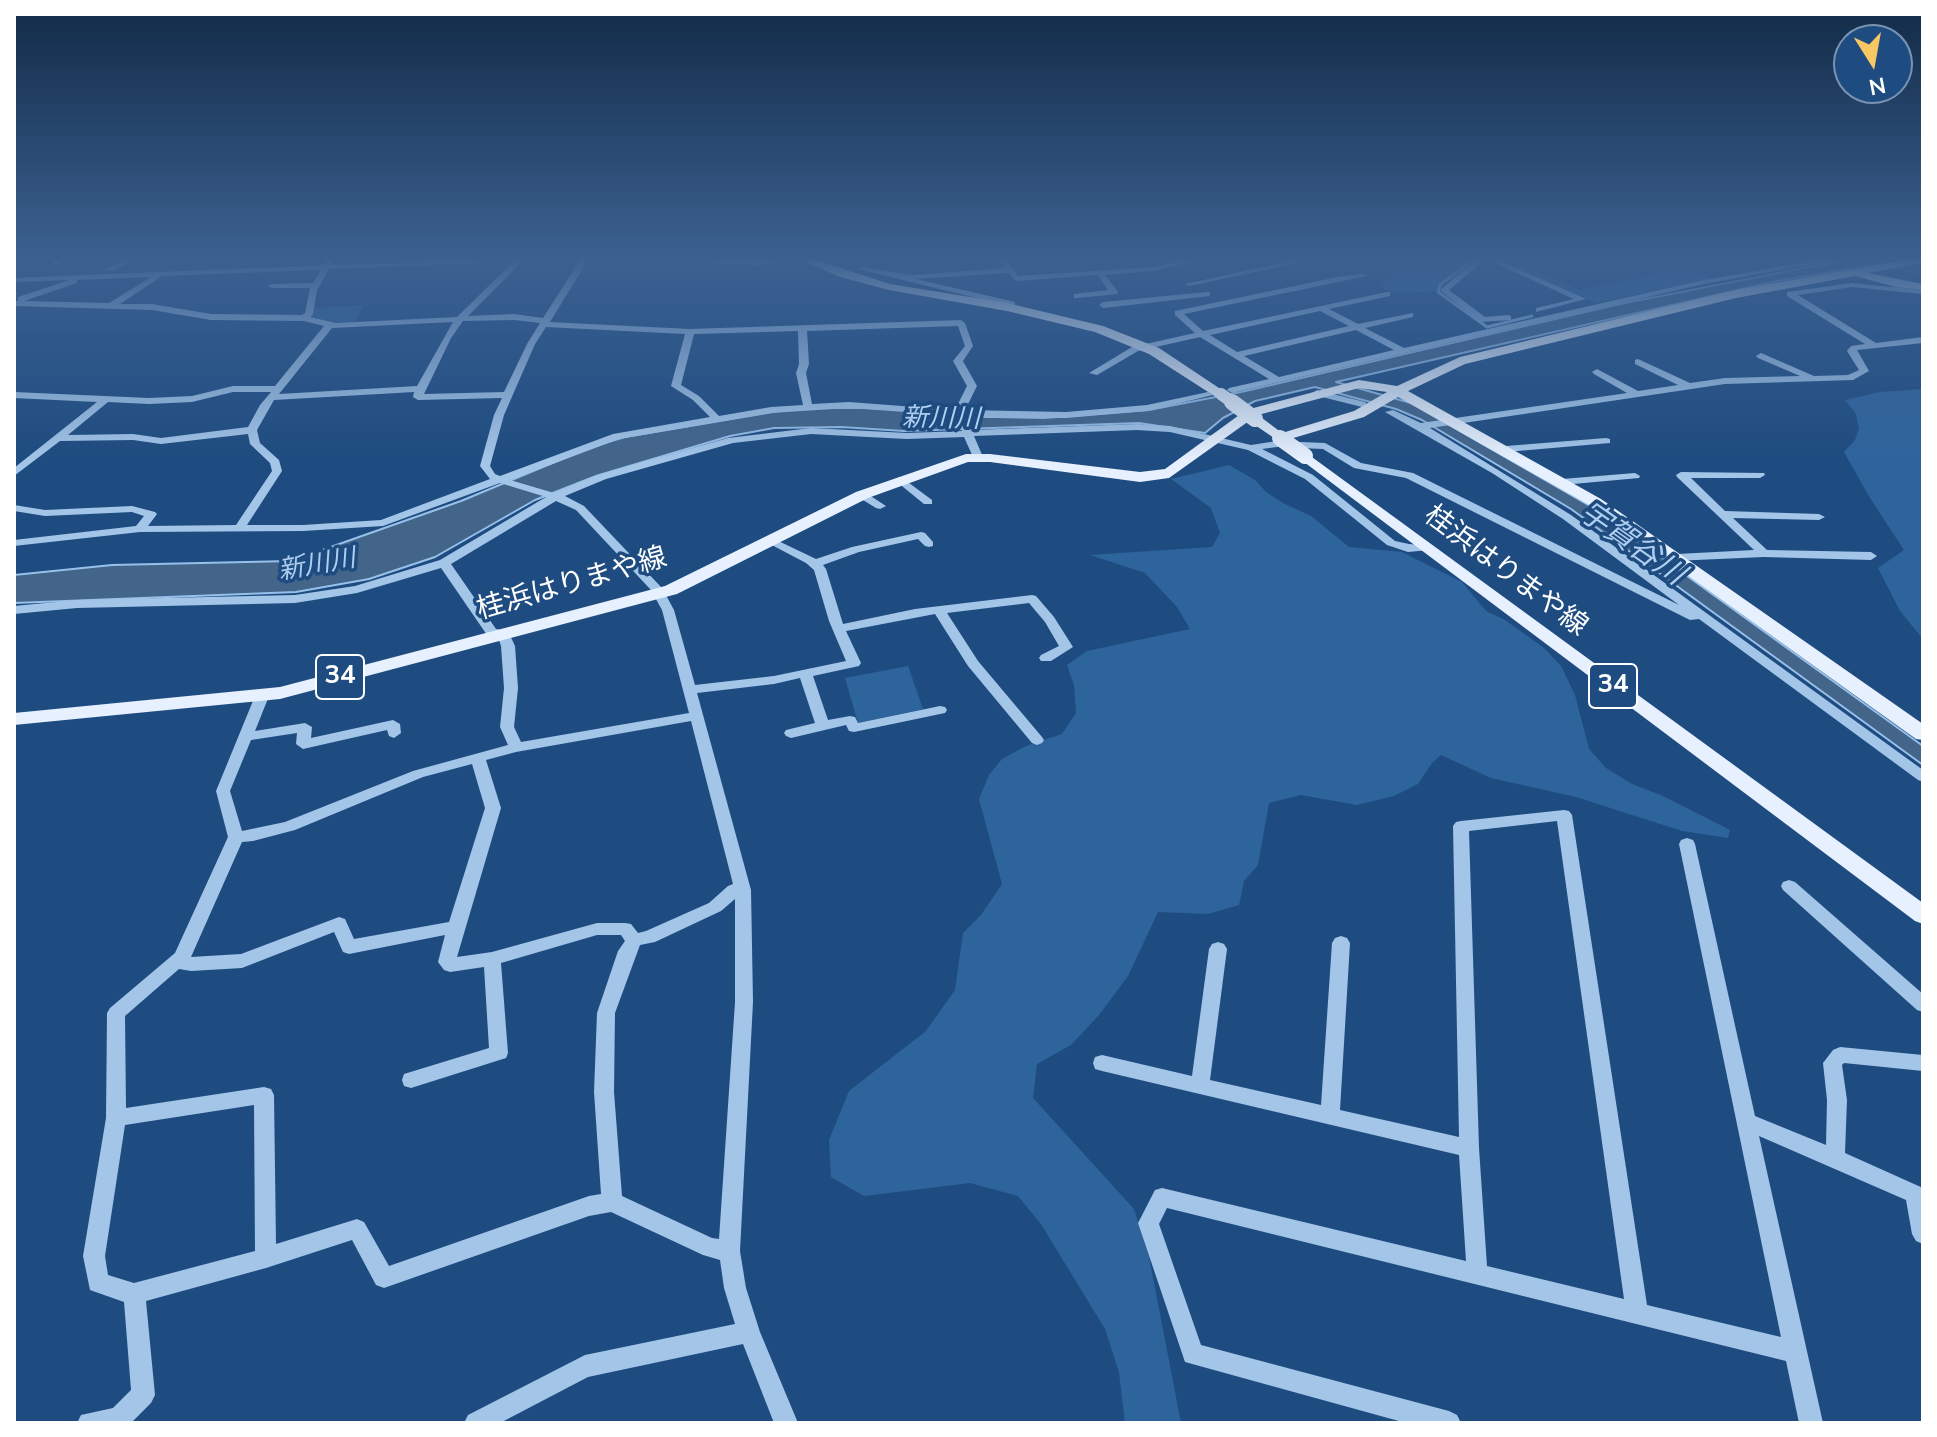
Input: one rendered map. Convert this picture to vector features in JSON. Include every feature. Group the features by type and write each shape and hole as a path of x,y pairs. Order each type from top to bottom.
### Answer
{"main road":[{"name":"桂浜はりまや線","path":"1091,327 1145,346 1220,393 1923,915"},
{"path":"1280,438 1376,407 1430,373 1460,361 1618,327"},
{"name":"桂浜はりまや線","path":"14,719 262,696 659,593 676,588 862,495 978,457 1151,477 1176,471 1251,413 1347,385 1374,384 1452,420 1562,482 1677,558 1923,734"}],"street":[{"path":"239,529 277,471 275,462 255,444 252,430 275,393 328,327"},
{"path":"454,327 418,397 509,395"},
{"path":"542,327 499,415 485,466 491,476 569,501 589,516 659,593 668,610 743,890 744,1002 729,1251 735,1288 749,1332 786,1423"},
{"path":"618,327 690,332 801,327"},
{"path":"802,327 804,364 801,373 808,407"},
{"path":"962,327 969,346 958,361 972,386 962,413 978,457"},
{"path":"1193,327 1276,379"},
{"path":"1094,373 1135,349 1233,327"},
{"path":"1359,327 1401,350"},
{"path":"1236,355 1359,327"},
{"path":"14,543 140,529 239,529 383,523 433,507 617,436 716,418 808,407 891,406 962,413 1066,415 1147,408 1503,327"},
{"path":"1844,327 1875,346"},
{"path":"690,332 676,386 696,398 716,418"},
{"path":"1422,426 1725,381 1858,376 1864,371 1851,351 1923,340"},
{"path":"1761,356 1815,380"},
{"path":"1638,362 1689,386"},
{"path":"1597,372 1637,394"},
{"path":"14,395 105,400 192,399 233,389 275,393 420,389"},
{"path":"1321,392 1376,407 1422,426 1567,517 1923,777"},
{"path":"14,473 105,400"},
{"path":"14,610 77,604 318,596 388,581 444,563 554,496 602,477 732,440 811,431 907,436 966,431 1151,427 1215,439 1251,448 1309,477 1391,543 1408,548 1426,548"},
{"path":"56,438 133,437 161,441 252,430"},
{"path":"1506,449 1606,441"},
{"path":"1251,448 1277,444 1325,446 1358,466 1409,475 1730,635"},
{"path":"1760,475 1681,475 1764,553"},
{"path":"1562,482 1635,476"},
{"path":"901,480 928,502"},
{"path":"862,495 880,506"},
{"path":"14,508 45,513 132,509 151,514 140,529"},
{"path":"1723,514 1819,517"},
{"path":"815,564 856,549 921,535 929,544"},
{"path":"690,690 854,663 839,629 820,569 770,540"},
{"path":"1677,558 1764,553 1871,556"},
{"path":"444,563 492,632 503,634 508,646 511,688 507,727 516,747"},
{"path":"839,629 939,610 1032,599 1050,620 1066,647 1046,658"},
{"path":"939,610 985,678 1037,740"},
{"path":"805,673 823,726"},
{"path":"262,696 223,791 236,837 181,963 242,961 339,923 349,947 456,927"},
{"path":"791,733 850,720 854,728 940,710"},
{"path":"236,837 253,836 290,826 418,774 516,747 697,716"},
{"path":"244,737 305,727 303,744 393,724 394,733"},
{"path":"478,759 493,808 447,962 450,965 492,959 597,929 625,929 634,940"},
{"path":"1477,1273 1469,1148 1461,826 1564,815 1637,1313"},
{"path":"1687,844 1811,1423"},
{"path":"1789,886 1923,1005"},
{"path":"634,940 649,937 701,914 715,907 734,890 743,890"},
{"path":"612,1202 604,1092 606,1013 634,940"},
{"path":"1330,1115 1341,943"},
{"path":"1200,1085 1218,949"},
{"path":"182,957 116,1013 116,1118 94,1256 98,1283 134,1294 357,1229 384,1278 589,1206 612,1202 710,1248 729,1251"},
{"path":"411,1080 499,1053 492,959"},
{"path":"1835,1158 1837,1100 1832,1063 1840,1055 1923,1063"},
{"path":"1102,1063 1469,1148"},
{"path":"116,1118 264,1095 266,1258"},
{"path":"1745,1121 1919,1196 1923,1234"},
{"path":"1449,1423 1193,1354 1148,1223 1162,1197 1796,1352"},
{"path":"89,1423 118,1419 143,1395 134,1294"},
{"path":"476,1423 585,1366 749,1332"}],"shaded area":[{"path":"1923,389 1923,639 1900,611 1878,568 1904,550 1844,452 1855,440 1859,429 1856,414 1845,400 1880,392"},
{"path":"1229,465 1255,480 1283,503 1311,516 1349,547 1402,552 1462,582 1486,611 1505,620 1544,648 1561,666 1575,695 1589,749 1606,768 1632,784 1730,830 1728,838 1682,831 1576,797 1491,778 1441,755 1418,784 1394,796 1357,805 1301,795 1269,803 1258,865 1244,881 1239,905 1208,914 1158,912 1128,976 1099,1015 1071,1045 1037,1064 1033,1098 1134,1209 1149,1257 1181,1423 1125,1423 1119,1372 1105,1329 1041,1224 1018,1196 970,1183 864,1196 831,1177 829,1140 849,1091 926,1031 955,990 963,933 981,915 1002,884 979,799 989,775 1002,759 1026,746 1062,734 1076,713 1074,685 1067,665 1087,651 1190,629 1177,607 1145,573 1090,555 1212,547 1220,533 1211,508 1171,479"},
{"path":"908,666 923,709 858,723 845,678"}],"water":[{"path":"1521,327 1576,327 1336,382 1411,403 1590,506 1923,746 1923,765 1571,509 1422,420 1396,409 1315,387 1255,401 1223,418 1205,433 1139,423 904,431 841,427 774,428 730,436 596,476 535,500 435,557 369,579 296,592 14,603 14,575 112,565 291,561 461,501 591,447 625,437 779,411 815,408 1044,418 1149,410 1241,392"}],"water label":[{"name":"新川川","path":"941,420"},
{"name":"宇賀谷川","path":"1631,545"},
{"name":"新川川","path":"317,566"}]}
